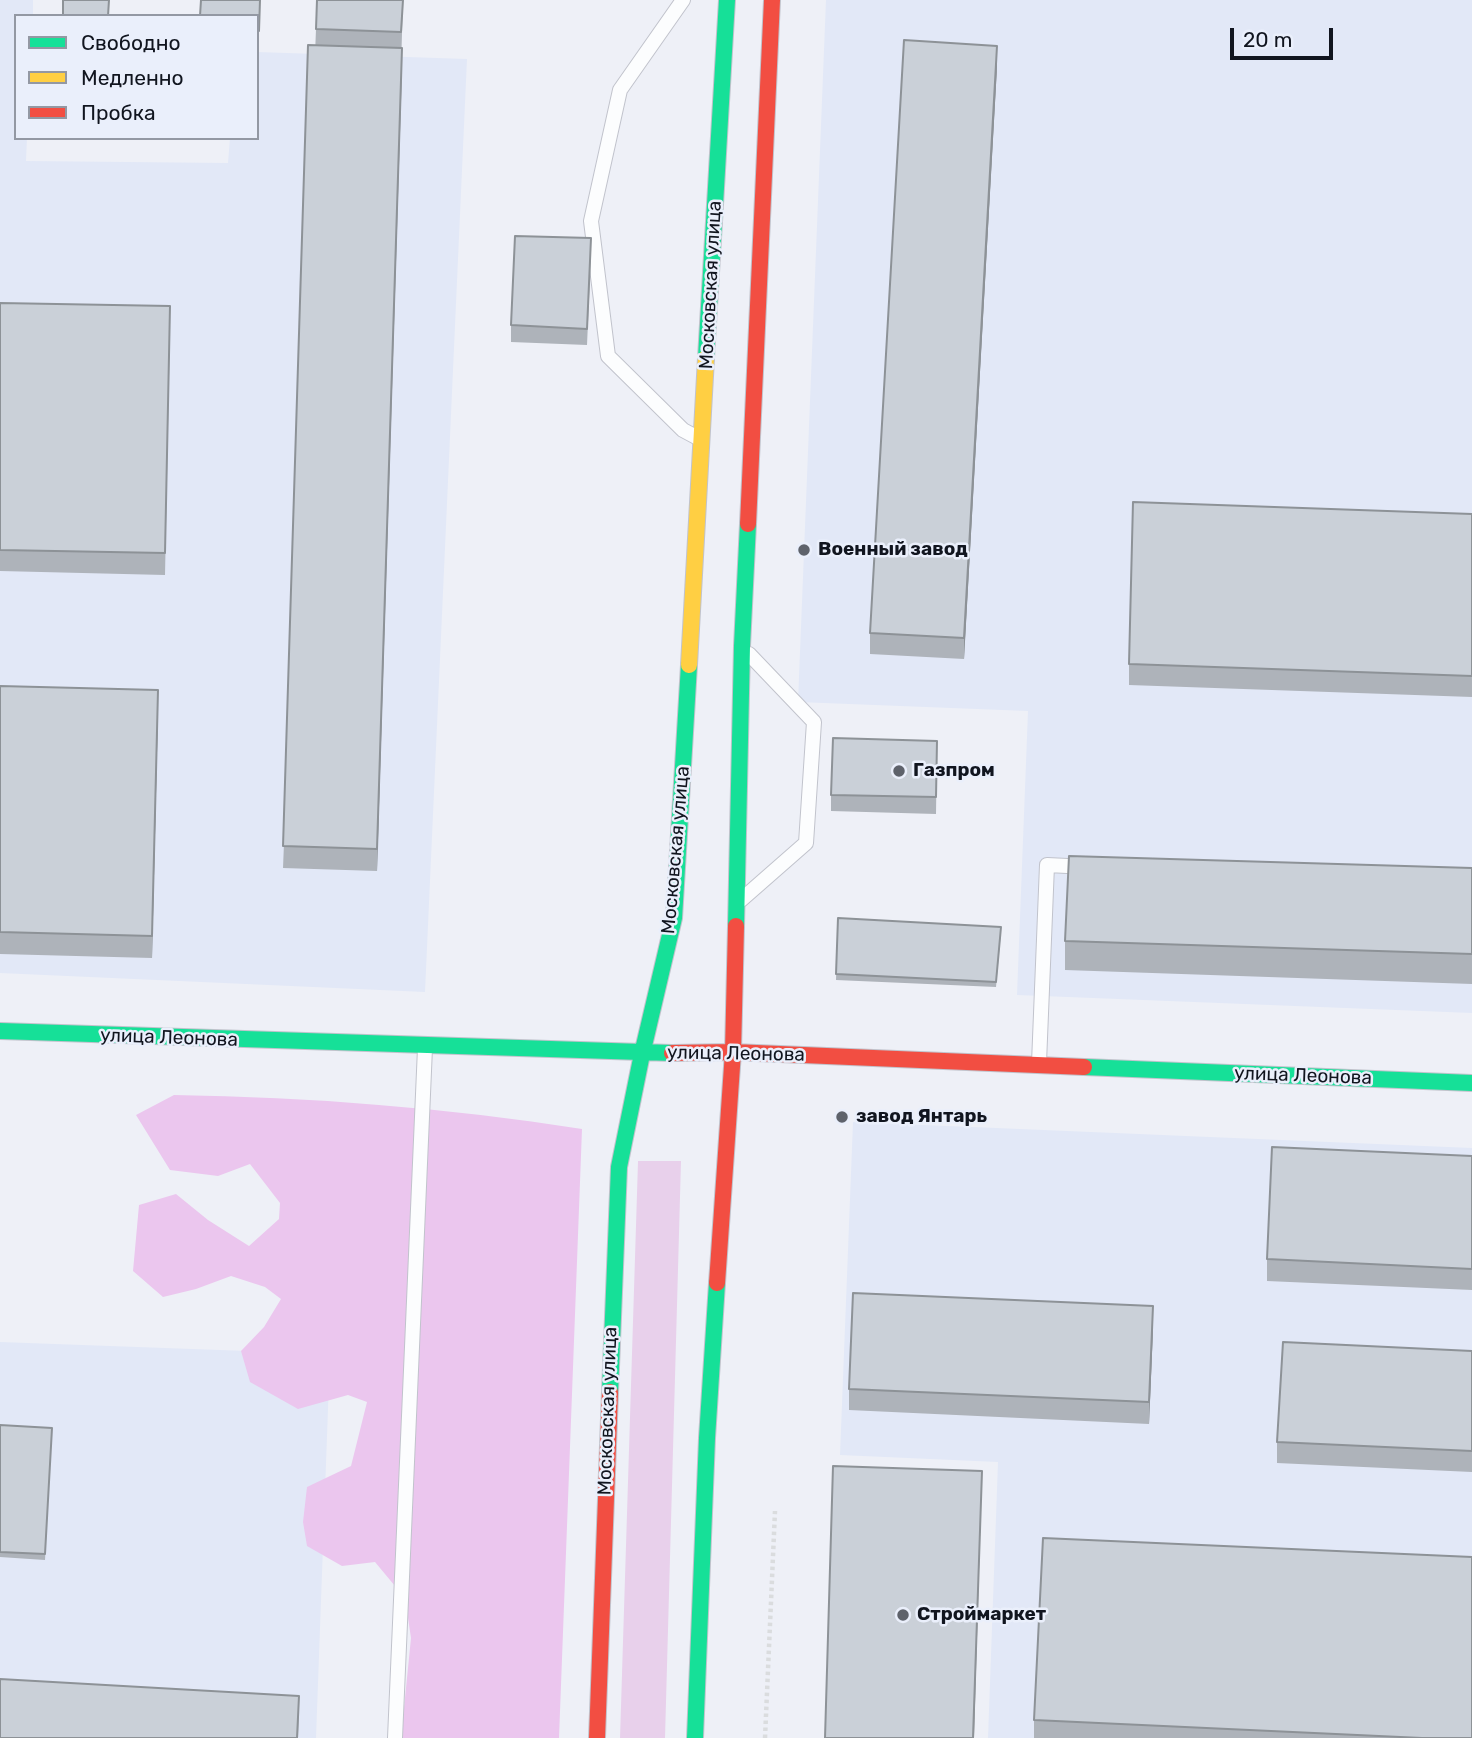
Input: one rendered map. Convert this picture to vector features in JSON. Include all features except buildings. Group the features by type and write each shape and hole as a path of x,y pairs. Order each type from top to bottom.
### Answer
{"main road":[{"name":"Московская улица","path":"597,1738 619,1167 674,918 727,0"},
{"path":"695,1738 707,1438 733,1052 742,646 772,0"},
{"name":"улица Леонова","path":"0,1031 425,1048 642,1054 733,1052 1472,1083"}],"lane":[{"path":"683,0 620,90 591,221 608,356 683,430 703,441"},
{"path":"735,906 806,843 814,722 742,646"},
{"path":"1039,1065 1048,865 1103,867"},
{"path":"395,1738 425,1048"}],"path":[{"path":"765,1738 775,1511"}],"shaded area":[{"path":"0,0 33,0 33,14 14,14 14,140 27,140 26,161 228,163 230,140 259,140 259,52 467,59 425,992 0,973"},
{"path":"826,0 1472,0 1472,1013 1017,995 1028,711 798,702"},
{"path":"174,1095 379,1105 582,1129 559,1738 401,1738 411,1638 405,1598 375,1562 342,1566 307,1546 303,1522 307,1487 351,1466 367,1402 348,1395 298,1409 250,1382 241,1351 264,1327 281,1299 265,1287 231,1276 163,1297 133,1271 139,1205 176,1194 208,1220 249,1246 279,1219 280,1203 250,1164 218,1176 170,1170 136,1115"},
{"path":"853,1122 1472,1148 1472,1738 988,1738 998,1462 840,1455"},
{"path":"638,1161 681,1161 665,1738 620,1738"},
{"path":"0,1342 330,1354 316,1738 0,1738"}],"traffic: fast":[{"path":"706,358 727,0"},
{"path":"736,926 742,646 748,524"},
{"path":"610,1392 619,1167 674,918 689,665"},
{"path":"0,1031 672,1053"},
{"path":"1084,1067 1472,1083"},
{"path":"695,1738 707,1438 717,1283"}],"traffic: slow":[{"path":"689,665 706,358"}],"traffic: jam":[{"path":"748,524 772,0"},
{"path":"717,1283 733,1052 736,926"},
{"path":"672,1053 733,1052 1084,1067"},
{"path":"597,1738 610,1392"}],"place":[{"name":"Военный завод","path":"804,550"},
{"name":"Газпром","path":"899,771"},
{"name":"завод Янтарь","path":"842,1117"},
{"name":"Строймаркет","path":"903,1615"}]}
